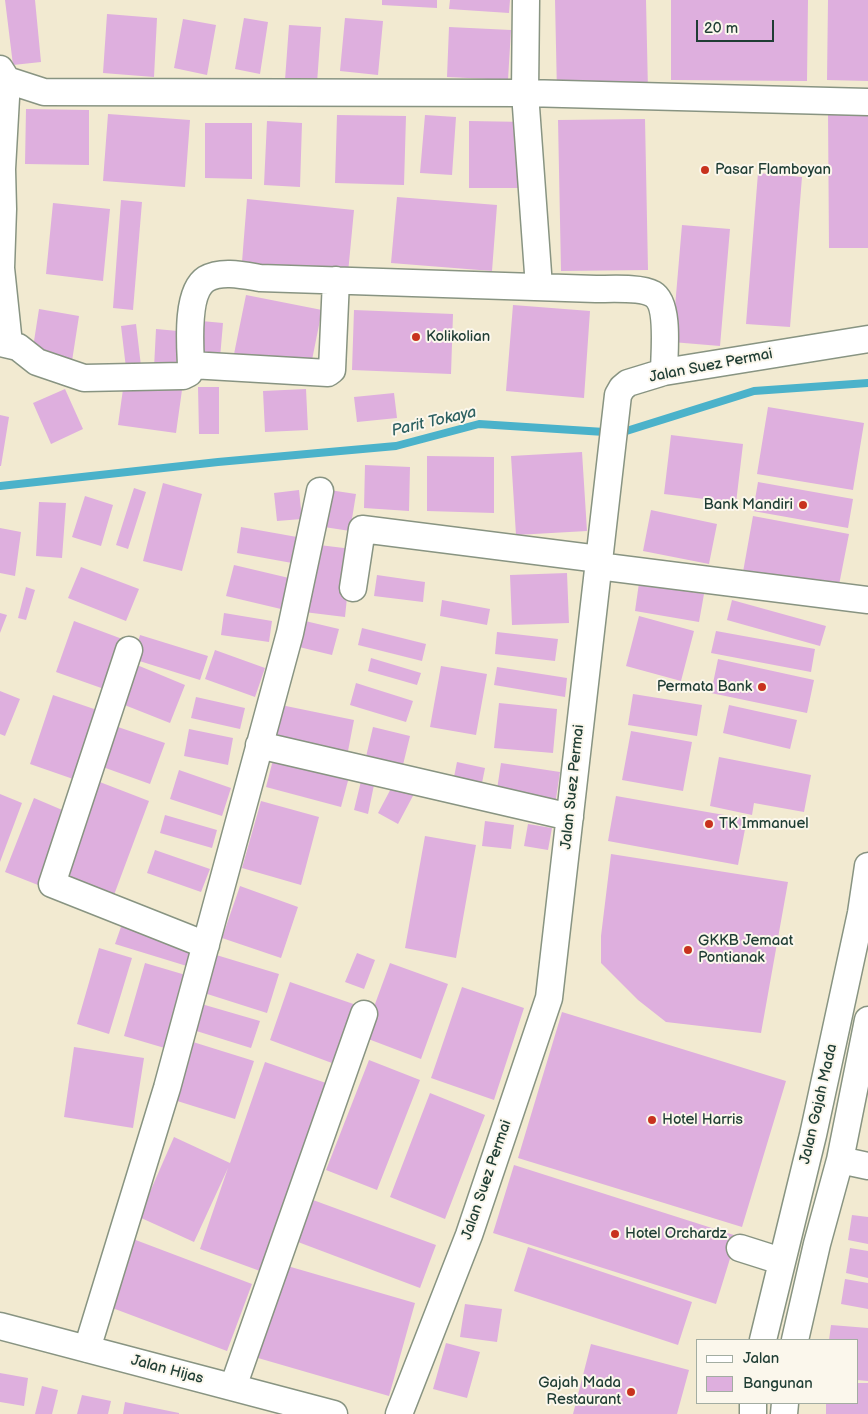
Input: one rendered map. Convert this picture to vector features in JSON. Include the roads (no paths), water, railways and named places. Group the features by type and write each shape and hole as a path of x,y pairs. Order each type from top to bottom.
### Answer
{"street":[{"path":"526,0 525,93 539,287"},
{"path":"664,372 664,321 662,306 658,298 652,294 633,291 539,287 260,278 225,274 204,280 195,296 191,311 191,365 189,373 183,376 84,378 37,362 18,347 5,343 1,268 4,209 2,169 4,74 44,92 525,93 868,102"},
{"path":"191,365 328,373 332,370 336,280"},
{"name":"Jalan Suez Permai","path":"399,1414 469,1235 549,998 618,395 628,383 664,372 868,339"},
{"path":"87,1349 167,1088 206,945 290,634 320,490"},
{"path":"353,588 362,529 868,600"},
{"path":"129,650 52,884 206,945"},
{"path":"259,745 570,817"},
{"name":"Jalan Gajah Mada","path":"763,1339 820,1100 861,913 868,866"},
{"path":"233,1387 364,1014"},
{"name":"Jalan Gajah Mada","path":"795,1339 817,1244 840,1160 868,1020"},
{"path":"840,1160 868,1166"},
{"path":"740,1248 781,1261"},
{"name":"Jalan Hijas","path":"0,1326 334,1414"}],"waterway":[{"name":"Parit Tokaya","path":"0,486 218,462 396,446 479,424 620,433 754,391 868,383"}],"place":[{"name":"Pasar Flamboyan","path":"705,170"},
{"name":"Kolikolian","path":"416,337"},
{"name":"Bank Mandiri","path":"803,505"},
{"name":"Permata Bank","path":"762,687"},
{"name":"TK Immanuel","path":"709,824"},
{"name":"GKKB Jemaat Pontianak","path":"688,950"},
{"name":"Hotel Harris","path":"652,1120"},
{"name":"Hotel Orchardz","path":"615,1234"},
{"name":"Gajah Mada Restaurant","path":"631,1392"}]}
